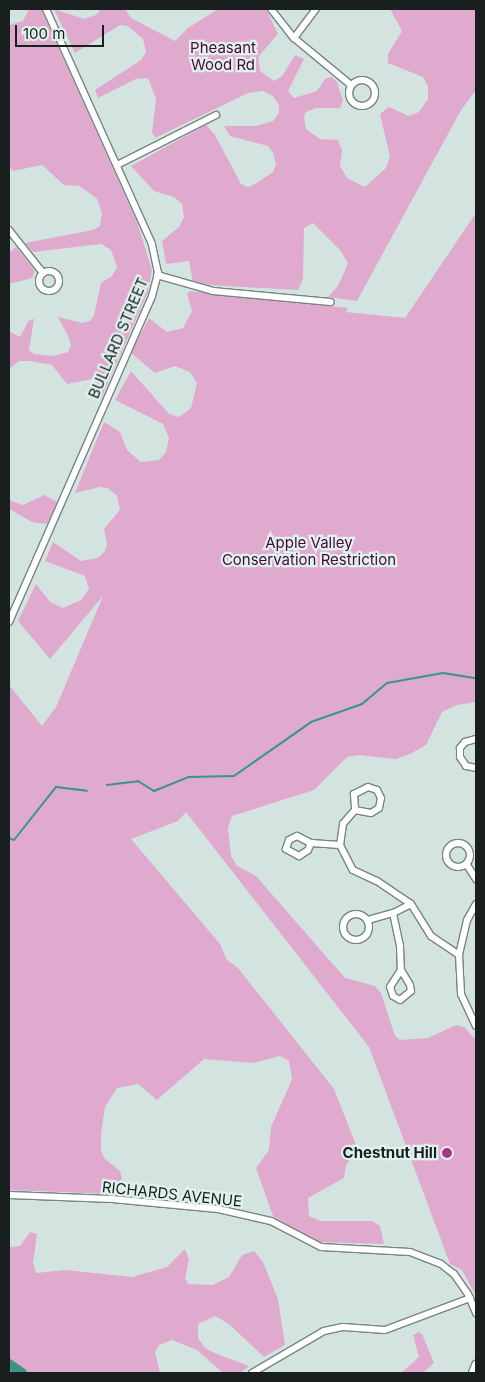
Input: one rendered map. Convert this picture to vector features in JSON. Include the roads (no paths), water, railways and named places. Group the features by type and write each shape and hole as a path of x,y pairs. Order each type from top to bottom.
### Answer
{"street":[{"name":"BULLARD STREET","path":"9,622 152,296 157,275 152,244 46,9"},
{"path":"270,9 294,38 352,84"},
{"path":"294,38 316,9"},
{"path":"362,80 369,82 375,90 371,103 362,107 351,102 349,91 352,84 362,80"},
{"path":"116,165 216,116"},
{"path":"9,230 43,273"},
{"path":"9,245 16,239"},
{"path":"157,275 213,291 330,302"},
{"path":"476,739 465,742 460,748 460,757 466,766 476,768"},
{"path":"355,810 371,813 379,808 381,798 377,790 360,788 354,794 355,810 343,824 340,845 353,870 377,881 411,904 431,936 459,955"},
{"path":"461,842 465,844 470,857 467,865 450,864 445,852 449,846 461,842"},
{"path":"311,843 340,845"},
{"path":"467,865 476,879"},
{"path":"368,920 368,934 362,939 352,940 346,936 342,928 344,920 352,913 368,920 393,913 411,904"},
{"path":"476,904 468,920 459,955 461,994 476,1026"},
{"path":"393,913 400,945 401,970"},
{"name":"RICHARDS AVENUE","path":"9,1195 112,1199 245,1213 272,1221 321,1247 387,1249 423,1256 441,1264 454,1274 470,1298 476,1313"},
{"path":"252,1373 324,1331 343,1327 385,1330 470,1298"},
{"path":"473,1373 476,1365"}],"waterway":[{"path":"107,785 138,781 154,791 188,777 234,776 311,722 362,704 387,683 443,673 476,678"},
{"path":"9,838 14,840 56,787 87,791"},
{"path":"9,1364 22,1373"}],"place":[{"name":"Chestnut Hill","path":"447,1153"}],"park label":[{"name":"Pheasant Wood Rd","path":"223,56"},
{"name":"Apple Valley Conservation Restriction","path":"309,550"}]}
